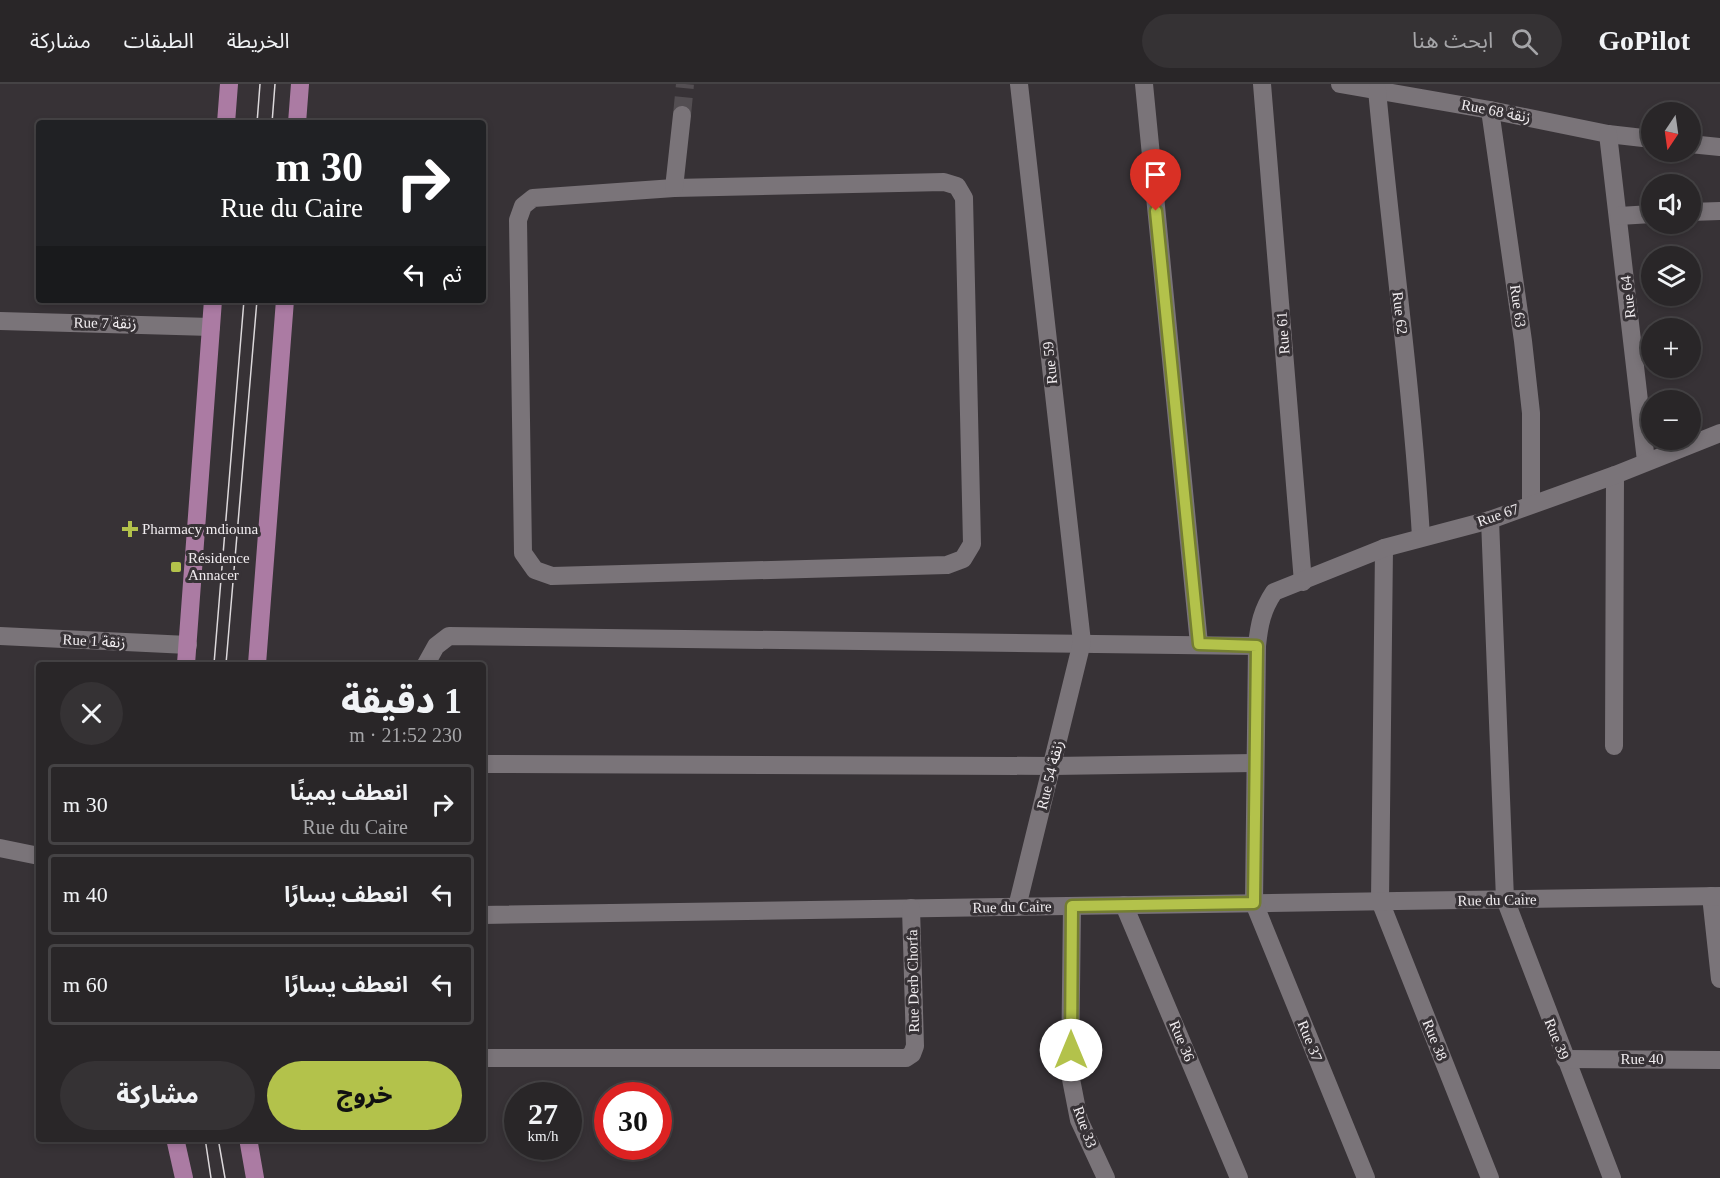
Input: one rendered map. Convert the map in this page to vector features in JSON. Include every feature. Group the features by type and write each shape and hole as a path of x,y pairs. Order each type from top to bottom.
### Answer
{"main road":[{"path":"226,120 229,84"},
{"path":"297,120 300,84"},
{"path":"186,662 213,303"},
{"path":"257,662 285,303"},
{"path":"176,1142 184,1178"},
{"path":"249,1142 255,1178"}],"street":[{"name":"Rue 59","path":"1019,84 1082,642"},
{"path":"1144,84 1199,644"},
{"name":"Rue 61","path":"1262,84 1303,582"},
{"name":"Rue 68 زنقة","path":"1340,84 1490,110 1608,134 1641,138"},
{"name":"Rue 62","path":"1377,90 1392,249 1416,450 1421,537"},
{"name":"Rue 63","path":"1490,110 1531,413 1531,504"},
{"path":"674,188 682,115"},
{"name":"Rue 64","path":"1608,134 1646,461"},
{"path":"1701,145 1720,147"},
{"path":"944,182 957,186 964,198 972,544 963,559 947,565 552,576 535,570 523,553 518,220 523,206 533,198 674,188 944,182"},
{"path":"1701,212 1720,211"},
{"path":"1619,216 1641,215"},
{"name":"Rue 7 زنقة","path":"0,321 211,327"},
{"name":"Rue 67","path":"1257,646 1260,621 1274,592 1384,548 1490,520 1615,475 1720,433"},
{"path":"1614,746 1615,475"},
{"name":"Rue 39","path":"1490,520 1505,899 1612,1178"},
{"path":"1380,901 1384,548"},
{"name":"Rue 1 زنقة","path":"0,636 188,645"},
{"path":"427,662 436,646 449,636 1082,642 1257,646 1254,903"},
{"name":"Rue 54 زنقة","path":"1017,907 1082,642"},
{"path":"486,764 1254,763"},
{"path":"0,848 36,855"},
{"path":"1715,896 1720,980"},
{"name":"Rue du Caire","path":"486,915 1715,896"},
{"name":"Rue 38","path":"1380,901 1490,1178"},
{"name":"Rue 37","path":"1254,903 1366,1178"},
{"name":"Rue 36","path":"1124,905 1239,1178"},
{"name":"Rue 33","path":"1072,906 1070,1074 1079,1120 1106,1178"},
{"name":"Rue Derb Chorfa","path":"486,1058 906,1058 912,1054 915,1046 911,908"},
{"name":"Rue 40","path":"1565,1059 1720,1060"}],"tunnel":[{"path":"682,115 685,84"}],"tram line":[{"path":"257,120 260,84"},
{"path":"272,120 275,84"},
{"path":"214,662 244,303"},
{"path":"226,662 257,303"},
{"path":"206,1142 211,1178"},
{"path":"219,1142 225,1178"}],"place":[{"name":"Pharmacy mdiouna","path":"130,529"},
{"name":"Résidence Annacer","path":"176,567"}],"route":[{"path":"1071,1050 1072,906 1254,903 1257,646 1199,644 1156,211"}]}
